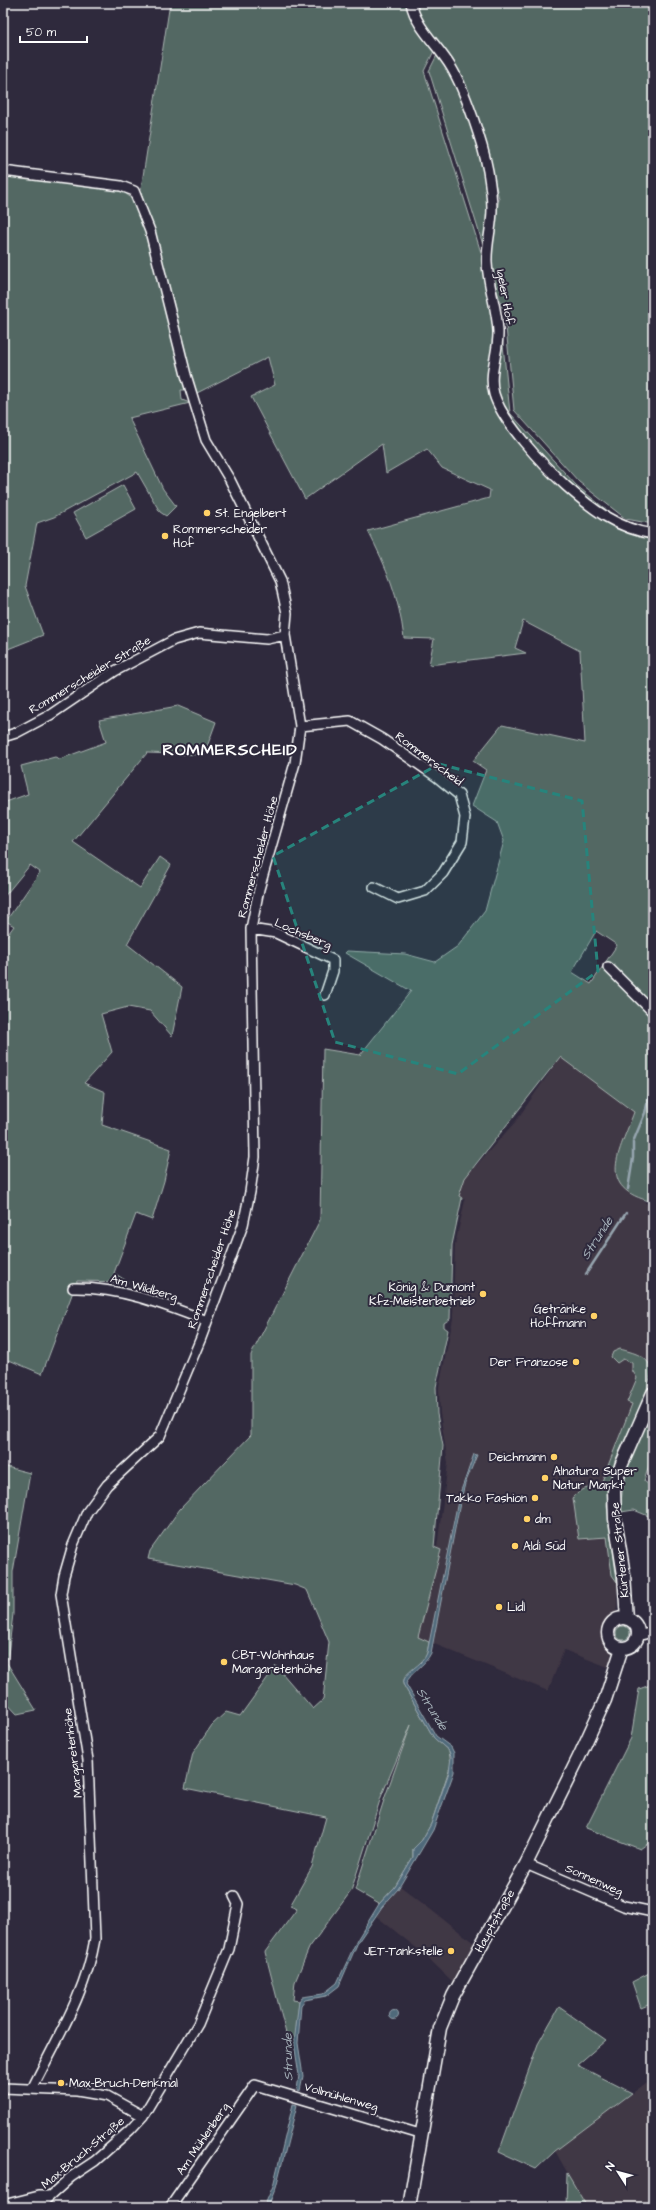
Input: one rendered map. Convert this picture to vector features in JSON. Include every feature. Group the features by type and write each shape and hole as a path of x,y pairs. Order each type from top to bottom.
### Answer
{"main road":[{"name":"Kürtener Straße","path":"626,1619 624,1575 616,1519 614,1491 621,1466 653,1393"},
{"path":"626,1619 635,1624 637,1636 631,1645 622,1648 610,1641 608,1630 615,1620 626,1619"},
{"name":"Hauptstraße","path":"409,2207 420,2134 440,2028 462,1979 526,1864 605,1700 622,1648"}],"street":[{"name":"Igeler Hof","path":"411,3 415,17 451,67 478,135 488,171 492,208 487,263 495,305 498,333 492,370 494,394 509,423 552,473 570,490 607,519 621,526 653,534"},
{"name":"Rommerscheider Höhe","path":"3,171 121,186 134,191 150,231 186,375 206,440 230,480 280,581 287,613 285,635 300,726 295,763 259,889 251,929 255,1157 243,1225 207,1321 160,1436"},
{"name":"Rommerscheider Straße","path":"3,737 16,733 50,716 115,671 174,640 199,633 267,639 285,635"},
{"name":"Rommerscheid","path":"300,726 350,721 382,739 437,777 459,795 465,817 462,842 443,873 425,891 398,898 374,887"},
{"name":"Lochsberg","path":"251,929 276,933 333,960 333,971 325,995"},
{"path":"608,967 653,1012"},
{"name":"Am Wildberg","path":"73,1288 96,1288 118,1291 207,1321"},
{"name":"Margaretenhöhe","path":"32,2088 81,1991 91,1963 95,1939 88,1760 61,1594 64,1576 73,1545 87,1512 107,1485 160,1436"},
{"path":"637,1636 653,1632"},
{"name":"Sonnenweg","path":"526,1864 624,1906 653,1912"},
{"name":"Max-Bruch-Straße","path":"34,2207 50,2196 71,2177 95,2161 130,2130 143,2116 198,2024 229,1949 238,1904 234,1896"},
{"name":"Vollmühlenweg","path":"255,2085 420,2134"},
{"name":"Am Mühlenberg","path":"170,2207 255,2085"},
{"path":"3,2088 77,2091 107,2096 143,2116"},
{"path":"3,2205 39,2196 50,2196"}],"highlighted area":[{"path":"439,764 582,801 598,971 458,1074 335,1042 273,856"}],"shaded area":[{"path":"560,1057 634,1112 619,1154 630,1194 643,1200 653,1211 653,1368 645,1397 615,1461 608,1492 607,1505 617,1582 617,1604 611,1659 608,1667 564,1650 548,1691 432,1643 460,1503 470,1471 466,1472 459,1496 429,1642 418,1637 441,1550 437,1548 448,1463 440,1413 439,1388 453,1319 455,1245 465,1200 459,1196 465,1178 516,1121"},
{"path":"400,1886 474,1943 453,1982 424,1954 376,1916"},
{"path":"646,2083 653,2092 653,2207 587,2207 555,2151"}],"green space":[{"path":"170,3 408,3 415,22 435,49 424,71 484,262 494,305 496,327 488,376 488,385 491,397 498,411 534,458 570,491 572,488 524,438 502,407 495,392 492,371 500,332 500,316 510,413 576,485 637,535 653,537 653,1202 635,1196 623,1188 617,1178 616,1167 618,1154 634,1112 560,1057 465,1178 459,1196 462,1198 452,1245 450,1319 444,1323 444,1327 448,1330 436,1387 437,1414 443,1446 434,1547 441,1550 418,1637 429,1642 427,1654 421,1664 408,1673 403,1684 434,1738 449,1751 451,1764 431,1824 422,1840 413,1849 413,1857 395,1887 379,1904 355,1890 385,1797 411,1725 381,1797 351,1891 309,1948 295,1982 293,2000 299,2001 295,2045 289,2045 265,1952 297,1909 290,1906 312,1867 326,1817 185,1788 193,1753 212,1725 226,1712 240,1716 276,1666 313,1709 323,1700 329,1642 307,1590 295,1585 148,1559 150,1551 180,1509 251,1435 251,1355 320,1220 323,1049 360,1055 411,991 345,953 347,951 405,954 435,962 458,946 485,911 504,841 497,822 472,806 486,770 473,761 502,725 585,743 580,651 523,621 515,648 526,653 429,665 434,639 404,638 399,609 391,583 368,531 489,498 490,490 442,468 427,449 386,473 382,444 305,499 251,397 275,385 268,357 195,394 157,266 145,215 141,189","holes":["596,931 617,945 591,984 572,972"]},
{"path":"414,3 653,3 653,524 626,519 579,482 514,410 505,316 488,262 499,199 483,133 459,73 422,24"},
{"path":"438,53 456,82 472,123 484,165 491,205 484,248 429,71"},
{"path":"3,175 123,191 128,195 136,205 146,233 187,390 181,390 182,400 190,403 129,418 163,489 176,506 166,516 160,512 137,472 54,517 37,523 25,586 43,635 3,651"},
{"path":"123,485 136,509 86,537 73,513"},
{"path":"178,706 216,722 204,755 147,753 73,842 140,888 160,857 171,865 127,944 182,987 172,1036 150,1011 128,1007 101,1014 112,1052 84,1083 105,1092 102,1125 171,1149 164,1181 152,1220 136,1214 114,1273 128,1282 77,1281 42,1374 9,1360 3,1369 3,941 14,926 6,921 40,872 30,865 3,898 3,803 28,794 21,766 55,757 60,759 106,742 99,720"},
{"path":"620,1349 639,1355 647,1361 652,1370 645,1397 615,1461 608,1492 607,1505 617,1582 612,1575 607,1537 579,1539 573,1498 584,1489 599,1489 632,1404 627,1402 637,1378 632,1370 632,1363 623,1359 617,1363 611,1357 613,1352"},
{"path":"653,1411 653,1453 644,1481 653,1488 653,1518 634,1510 621,1512 621,1498 626,1472"},
{"path":"3,1466 30,1473 13,1572 13,1614 7,1663 36,1710 17,1714 3,1699"},
{"path":"620,1626 626,1626 630,1630 630,1636 626,1640 620,1640 616,1636 616,1630"},
{"path":"653,1684 653,1840 640,1849 586,1828 631,1738 639,1689"},
{"path":"653,1971 653,2003 641,2008 632,1982"},
{"path":"559,2007 606,2040 577,2065 632,2093 555,2151 536,2169 499,2152 538,2044"},
{"path":"567,2173 587,2207 566,2207"}],"water":[{"path":"474,1454 477,1455 465,1484 460,1503 431,1653 425,1662 408,1679 406,1684 436,1736 451,1747 454,1753 454,1772 433,1830 398,1889 382,1907 358,1942 339,1986 326,1996 305,2000 301,2005 298,2043 303,2076 300,2091 297,2090 299,2075 294,2043 299,2001 302,1997 323,1994 337,1983 357,1940 379,1904 395,1887 413,1857 413,1849 422,1840 431,1824 449,1772 451,1757 449,1751 434,1738 403,1684 404,1679 410,1671 425,1658 427,1653 459,1496"},
{"path":"394,2010 399,2015 394,2020 389,2015"},
{"path":"293,2104 297,2105 276,2187 268,2207 264,2207 273,2186"}],"waterway":[{"name":"Strunde","path":"628,1189 633,1158 633,1142 645,1113 653,1079"},
{"name":"Strunde","path":"586,1274 626,1213"}],"place":[{"name":"St. Engelbert","path":"207,513"},
{"name":"Rommerscheider Hof","path":"165,536"},
{"name":"König & Dumont Kfz-Meisterbetrieb","path":"483,1294"},
{"name":"Getränke Hoffmann","path":"594,1316"},
{"name":"Der Franzose","path":"576,1362"},
{"name":"Deichmann","path":"554,1457"},
{"name":"Alnatura Super Natur Markt","path":"545,1478"},
{"name":"Takko Fashion","path":"535,1498"},
{"name":"dm","path":"527,1519"},
{"name":"Aldi Süd","path":"515,1546"},
{"name":"Lidl","path":"499,1607"},
{"name":"CBT-Wohnhaus Margaretenhöhe","path":"224,1662"},
{"name":"JET-Tankstelle","path":"451,1951"},
{"name":"Max-Bruch-Denkmal","path":"61,2083"}],"district":[{"name":"ROMMERSCHEID","path":"230,750"}]}
